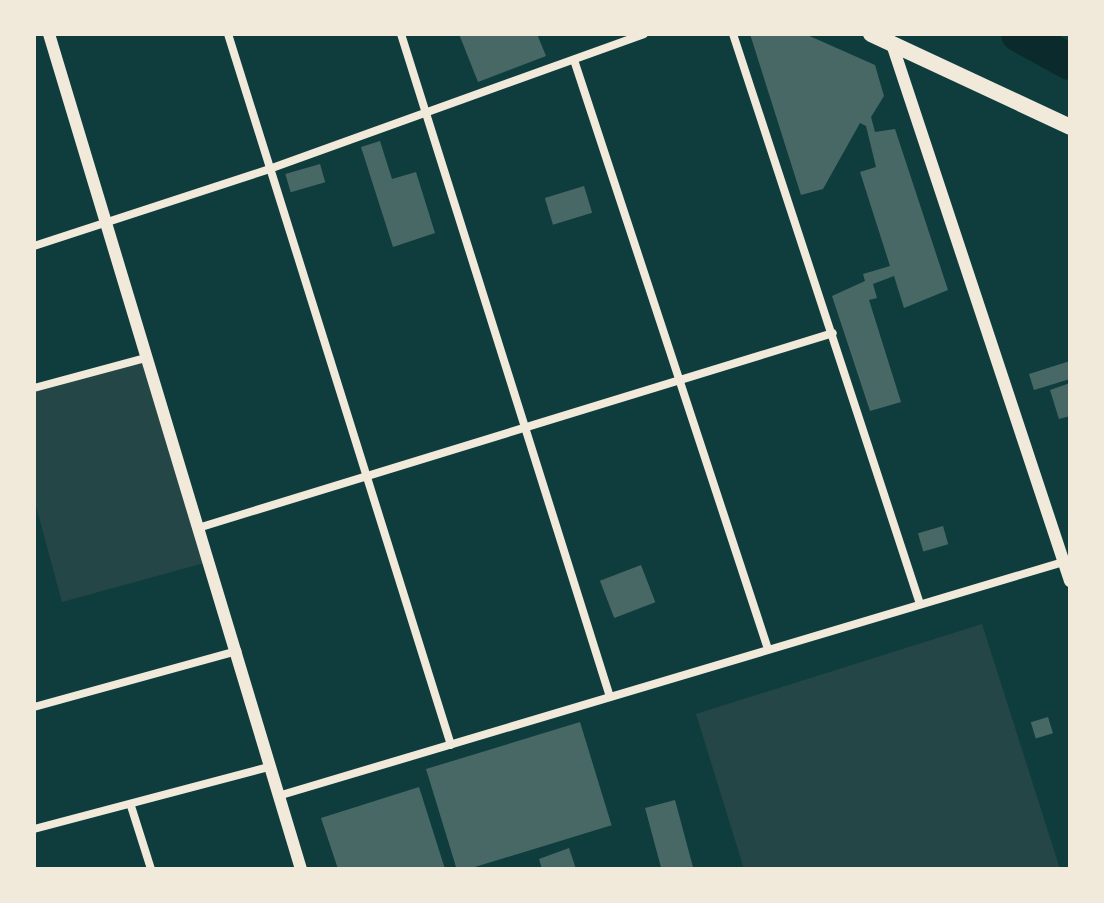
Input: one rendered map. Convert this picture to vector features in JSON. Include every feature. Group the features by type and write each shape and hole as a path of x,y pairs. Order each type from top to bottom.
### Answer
{"main road":[{"path":"871,34 890,39 1070,127"}],"street":[{"path":"49,34 301,869"},
{"path":"228,34 451,745"},
{"path":"401,34 610,697"},
{"path":"34,246 106,225 272,168 644,34"},
{"path":"733,34 920,604"},
{"path":"890,39 1067,561 1070,581"},
{"path":"574,60 768,649"},
{"path":"198,528 833,333"},
{"path":"34,388 145,358"},
{"path":"278,796 1067,561"},
{"path":"34,707 237,651"},
{"path":"34,829 131,806 269,767"},
{"path":"131,806 151,869"}],"shaded area":[{"path":"145,358 208,562 62,602 34,499 34,388"},
{"path":"982,624 1060,869 744,869 696,714"}],"building":[{"path":"459,34 537,34 546,56 478,82"},
{"path":"750,34 805,34 875,65 884,96 871,117 875,132 895,129 948,290 904,308 894,276 873,284 877,298 869,300 901,402 870,411 832,296 865,281 863,274 890,266 860,172 876,167 866,126 860,123 823,189 801,195"},
{"path":"380,141 392,179 416,172 435,233 393,247 361,147"},
{"path":"320,164 325,182 291,192 285,174"},
{"path":"584,186 592,213 553,225 545,198"},
{"path":"1070,361 1070,379 1034,390 1029,374"},
{"path":"1070,383 1070,416 1059,419 1050,390"},
{"path":"943,526 948,544 923,551 918,533"},
{"path":"641,565 655,602 614,618 600,581"},
{"path":"1048,717 1053,733 1036,739 1031,722"},
{"path":"580,722 612,825 469,869 457,869 426,769"},
{"path":"419,787 445,869 338,869 321,818"},
{"path":"675,800 693,869 661,869 645,808"},
{"path":"569,848 576,869 542,869 539,859"}],"waterway":[{"path":"1019,34 1070,62"}]}
